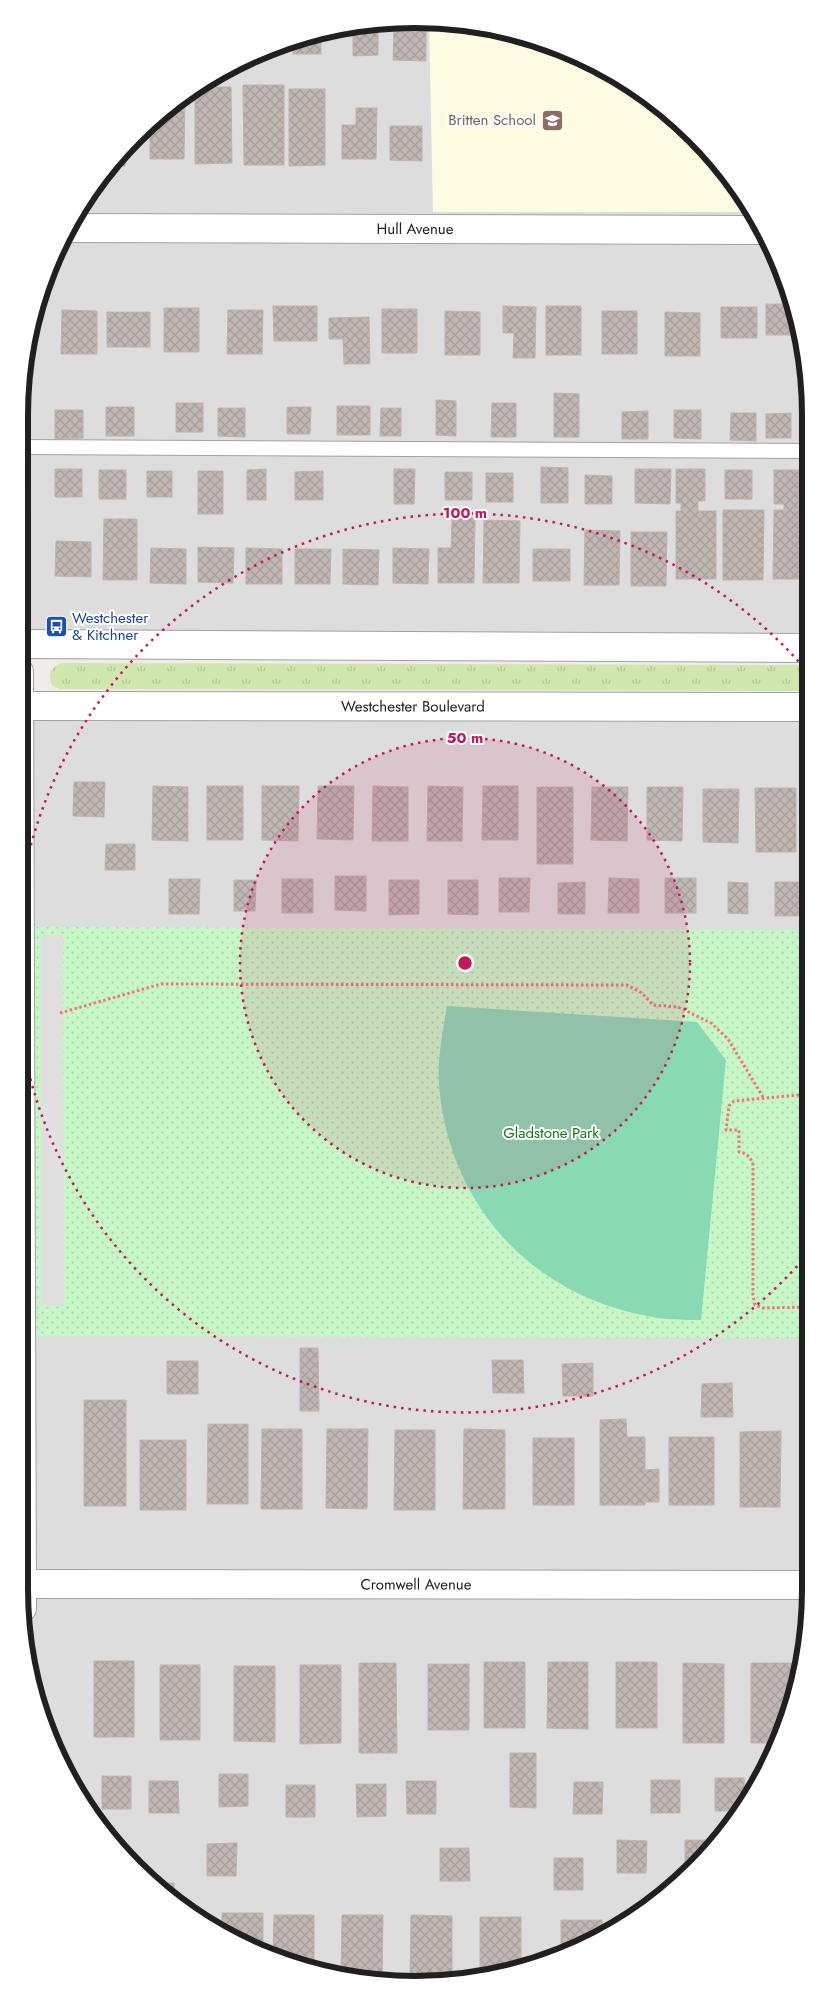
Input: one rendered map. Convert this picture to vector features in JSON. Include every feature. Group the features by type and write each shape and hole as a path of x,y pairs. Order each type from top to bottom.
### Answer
{"street":[{"name":"Hull Avenue","path":"75,228 755,230"},
{"path":"28,644 802,648"},
{"name":"Westchester Boulevard","path":"28,706 802,707"},
{"name":"Cromwell Avenue","path":"28,1596 802,1585"}],"lane":[{"path":"28,447 802,451"}],"path":[{"path":"60,1013 162,984 628,985 642,993 653,1005 678,1007 711,1023 728,1039 763,1097"},
{"path":"802,1094 734,1100 729,1106 726,1130 738,1130 739,1152 743,1152 750,1157 753,1164 755,1305 763,1308 802,1307"}],"shaded area":[{"path":"389,28 440,28 465,31 490,35 539,48 586,67 608,79 650,107 670,124 722,179 762,243 781,290 794,339 801,389 802,635 28,632 28,389 31,364 35,339 48,290 67,243 79,221 107,179 124,159 179,107 243,67 290,48 314,41 339,35"},
{"name":"Britten School","path":"429,28 465,31 515,41 563,57 608,79 650,107 688,141 722,179 744,212 433,212"},
{"path":"28,720 802,722 802,1589 801,1614 794,1664 781,1713 762,1760 722,1824 688,1862 650,1896 586,1936 539,1955 515,1962 490,1968 440,1975 414,1976 364,1972 339,1968 290,1955 243,1936 221,1924 179,1896 159,1879 107,1824 67,1760 48,1713 41,1689 35,1664 28,1614"},
{"path":"41,935 63,935 64,1306 41,1306"}],"green space":[{"path":"60,663 802,665 802,691 59,689 52,685 50,678 54,667"},
{"name":"Gladstone Park","path":"29,927 802,930 802,1338 29,1336"},
{"path":"447,1006 697,1022 726,1060 701,1320 658,1318 609,1306 570,1289 535,1266 504,1238 479,1206 460,1169 446,1129 439,1085 439,1065"}],"building":[{"path":"378,29 378,55 353,56 353,33"},
{"path":"394,29 426,29 426,61 393,60"},
{"path":"321,39 321,54 293,54 293,47"},
{"path":"243,85 284,85 284,165 244,165"},
{"path":"208,87 231,87 232,163 195,164 195,96"},
{"path":"289,89 325,89 325,165 289,166"},
{"path":"185,103 184,159 150,159 150,132 158,125 161,125 161,122"},
{"path":"356,108 377,108 376,159 342,159 342,125 356,125"},
{"path":"390,126 422,126 422,161 390,160"},
{"path":"125,158 125,166 118,166"},
{"path":"766,304 785,304 793,335 766,335"},
{"path":"273,306 317,306 317,341 274,341"},
{"path":"503,306 536,307 535,358 513,358 514,333 503,333"},
{"path":"546,306 581,306 581,355 546,355"},
{"path":"721,307 757,307 757,338 721,338"},
{"path":"164,308 199,308 199,352 164,352"},
{"path":"382,309 417,309 417,353 382,353"},
{"path":"62,310 97,311 97,354 61,354"},
{"path":"228,310 263,310 262,354 227,354"},
{"path":"445,311 480,312 480,355 445,355"},
{"path":"602,311 637,311 637,354 602,354"},
{"path":"107,312 150,312 150,347 107,347"},
{"path":"665,312 700,313 700,356 665,356"},
{"path":"369,317 370,364 344,364 343,339 329,339 329,318"},
{"path":"554,393 579,394 579,437 554,437"},
{"path":"436,400 456,401 456,436 436,435"},
{"path":"176,403 203,403 203,432 176,432"},
{"path":"492,403 516,403 516,437 491,437"},
{"path":"337,406 370,406 370,435 337,435"},
{"path":"106,407 134,407 134,436 106,436"},
{"path":"287,407 311,407 310,434 287,434"},
{"path":"218,408 245,408 245,437 218,436"},
{"path":"381,408 401,408 401,436 380,436"},
{"path":"55,410 83,410 83,438 55,439"},
{"path":"674,410 701,410 701,439 674,438"},
{"path":"648,411 648,439 622,439 622,412"},
{"path":"731,413 756,413 756,441 730,440"},
{"path":"791,413 791,438 766,438 766,414"},
{"path":"541,467 568,468 568,503 541,503"},
{"path":"55,469 82,469 82,497 55,497"},
{"path":"266,469 266,500 247,500 247,470"},
{"path":"394,469 415,469 414,504 394,504"},
{"path":"635,469 671,469 670,504 635,503"},
{"path":"676,469 705,469 705,501 698,501 698,511 716,511 716,579 676,579 676,511 681,511 681,503 676,503"},
{"path":"99,470 126,470 126,499 99,499"},
{"path":"725,470 752,470 752,499 725,499"},
{"path":"774,470 799,470 799,510 802,510 802,579 773,579 774,510 784,510 784,504 774,504"},
{"path":"147,471 172,471 172,497 147,497"},
{"path":"198,471 223,471 223,514 198,514"},
{"path":"323,471 323,500 295,500 295,472"},
{"path":"445,472 472,472 472,500 445,500"},
{"path":"486,473 513,473 513,502 486,502"},
{"path":"585,475 612,476 612,504 585,504"},
{"path":"723,510 764,510 763,580 723,580"},
{"path":"452,518 475,518 474,583 438,583 438,548 451,548"},
{"path":"104,519 137,519 137,580 103,580"},
{"path":"484,520 520,521 519,583 483,583"},
{"path":"585,530 620,531 619,585 584,585"},
{"path":"631,532 667,532 666,586 631,586"},
{"path":"56,541 91,542 91,577 55,576"},
{"path":"198,547 234,548 233,583 198,582"},
{"path":"151,548 186,549 186,584 150,583"},
{"path":"246,548 282,549 282,584 246,584"},
{"path":"393,548 429,549 428,584 393,583"},
{"path":"295,549 331,549 330,584 295,584"},
{"path":"343,549 379,550 378,585 343,584"},
{"path":"533,549 570,549 570,581 533,581"},
{"path":"74,782 105,782 104,817 73,816"},
{"path":"153,786 188,787 188,841 152,840"},
{"path":"207,786 243,786 243,840 207,840"},
{"path":"262,786 299,786 298,841 262,840"},
{"path":"318,786 354,786 353,840 317,839"},
{"path":"373,786 408,787 408,841 372,841"},
{"path":"428,786 463,787 462,841 427,841"},
{"path":"483,786 518,786 518,840 482,840"},
{"path":"537,787 573,787 573,864 537,864"},
{"path":"592,787 628,787 627,841 591,840"},
{"path":"647,787 683,787 682,841 647,840"},
{"path":"755,788 796,788 796,852 756,852"},
{"path":"703,789 739,789 738,843 703,842"},
{"path":"106,844 135,844 135,870 105,870"},
{"path":"335,876 366,876 366,911 335,910"},
{"path":"499,878 530,878 529,912 499,912"},
{"path":"609,878 639,879 639,913 608,913"},
{"path":"665,878 696,878 696,913 665,913"},
{"path":"169,879 200,879 199,914 169,914"},
{"path":"282,879 313,879 313,913 282,913"},
{"path":"234,880 256,880 255,911 234,911"},
{"path":"389,880 419,880 419,914 389,915"},
{"path":"448,880 478,880 478,915 448,914"},
{"path":"585,882 585,914 558,914 558,883"},
{"path":"728,882 748,883 748,914 728,913"},
{"path":"775,882 802,882 802,916 775,916"},
{"path":"300,1348 318,1348 319,1411 300,1411"},
{"path":"492,1360 523,1360 524,1393 493,1393"},
{"path":"167,1361 198,1361 198,1394 167,1394"},
{"path":"593,1363 593,1396 563,1396 562,1364"},
{"path":"732,1383 733,1417 701,1417 702,1384"},
{"path":"84,1400 126,1400 126,1506 84,1506"},
{"path":"626,1419 627,1437 645,1437 645,1470 659,1469 659,1502 645,1502 645,1505 600,1505 600,1420"},
{"path":"208,1424 248,1424 248,1504 207,1504"},
{"path":"262,1429 302,1429 302,1509 261,1509"},
{"path":"327,1429 368,1429 367,1509 326,1508"},
{"path":"464,1429 505,1430 505,1509 463,1509"},
{"path":"395,1430 435,1430 435,1510 394,1510"},
{"path":"781,1431 780,1507 740,1507 740,1432"},
{"path":"669,1437 714,1437 714,1505 669,1505"},
{"path":"533,1438 574,1438 574,1505 533,1505"},
{"path":"140,1440 186,1440 186,1510 140,1510"},
{"path":"94,1661 134,1661 134,1737 94,1737"},
{"path":"484,1662 525,1662 525,1728 484,1728"},
{"path":"548,1662 588,1662 588,1729 547,1728"},
{"path":"616,1662 657,1662 657,1728 616,1728"},
{"path":"359,1663 396,1663 397,1753 359,1753"},
{"path":"683,1663 724,1664 724,1743 683,1743"},
{"path":"751,1663 793,1663 781,1713 769,1743 751,1743"},
{"path":"428,1664 469,1664 469,1730 428,1730"},
{"path":"160,1665 200,1665 200,1740 160,1740"},
{"path":"300,1665 341,1665 341,1743 300,1744"},
{"path":"234,1666 275,1666 275,1742 234,1741"},
{"path":"510,1753 536,1753 536,1808 510,1807"},
{"path":"219,1774 248,1774 248,1806 219,1807"},
{"path":"102,1776 131,1776 131,1809 102,1809"},
{"path":"715,1778 744,1778 745,1790 731,1811 715,1811"},
{"path":"651,1780 680,1780 680,1813 651,1813"},
{"path":"149,1781 178,1781 179,1813 149,1813"},
{"path":"406,1781 436,1781 436,1814 407,1814"},
{"path":"574,1782 603,1782 602,1814 573,1814"},
{"path":"356,1784 386,1784 386,1816 357,1817"},
{"path":"286,1785 315,1785 315,1817 286,1817"},
{"path":"617,1840 647,1841 646,1873 617,1873"},
{"path":"685,1840 708,1840 705,1844 685,1865"},
{"path":"237,1843 236,1876 207,1876 207,1844"},
{"path":"440,1848 469,1848 470,1881 440,1881"},
{"path":"554,1858 583,1858 583,1890 554,1890"},
{"path":"164,1883 174,1883 174,1892"},
{"path":"222,1913 263,1913 263,1945 243,1936 222,1925"},
{"path":"274,1915 314,1915 314,1962 273,1949"},
{"path":"342,1915 383,1915 382,1974 341,1968"},
{"path":"411,1915 452,1916 452,1974 410,1976"},
{"path":"480,1917 521,1917 521,1960 480,1970"},
{"path":"561,1920 602,1920 602,1927 561,1947"}],"place":[{"name":"Britten School","path":"552,120"},
{"name":"Westchester & Kitchner","path":"56,627"}]}
